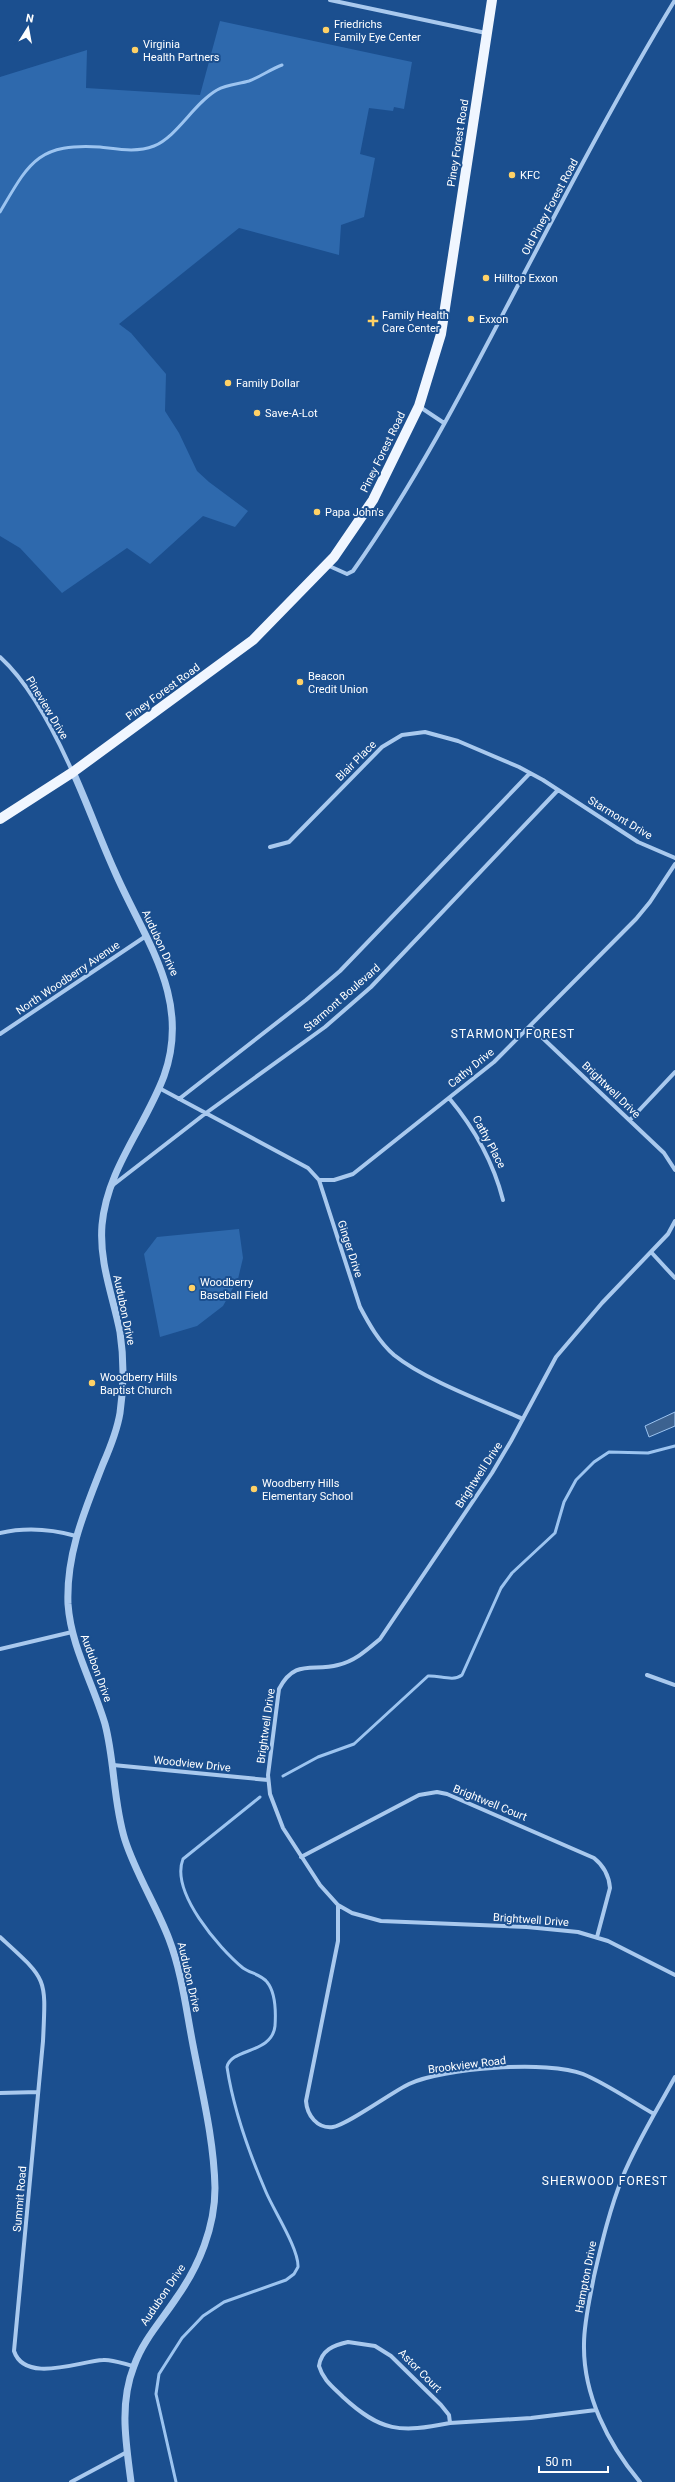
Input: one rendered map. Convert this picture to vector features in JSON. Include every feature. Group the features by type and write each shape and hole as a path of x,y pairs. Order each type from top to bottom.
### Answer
{"main road":[{"name":"Piney Forest Road","path":"0,819 72,772 253,640 326,564 353,531 373,500 419,406 441,334 492,0"}],"street":[{"path":"330,0 487,34"},
{"name":"Old Piney Forest Road","path":"326,564 347,574 354,571 387,524 444,423 628,79 675,0"},
{"path":"419,406 444,423"},
{"name":"Pineview Drive","path":"0,657 22,682 72,772"},
{"name":"Blair Place","path":"270,847 289,842 382,747 402,736 432,733 464,744 530,773 558,790"},
{"name":"Audubon Drive","path":"72,772 116,874 164,973 172,1006 171,1049 159,1088 110,1187 103,1217 102,1255 119,1329 123,1391 115,1432 76,1536 68,1581 72,1632 103,1718 113,1765 116,1800 126,1843 170,1941 179,1972 211,2138 215,2193 209,2230 197,2263 179,2295 149,2334 133,2366 125,2403 127,2452 131,2482"},
{"name":"Starmont Boulevard","path":"179,1099 306,1000 340,971 530,773"},
{"name":"Starmont Drive","path":"558,790 638,842 675,858"},
{"name":"Starmont Boulevard","path":"110,1187 206,1113 325,1027 371,987 558,790"},
{"name":"Cathy Drive","path":"319,1180 334,1180 353,1174 494,1062 531,1027 636,919 650,902 675,864"},
{"name":"North Woodberry Avenue","path":"0,1034 146,936"},
{"name":"Brightwell Drive","path":"531,1027 664,1153 675,1170"},
{"path":"630,1120 675,1072"},
{"name":"Ginger Drive","path":"159,1088 308,1168 319,1180 360,1307 368,1323 387,1348 413,1367 523,1419"},
{"name":"Cathy Place","path":"449,1098 478,1136 498,1179 503,1200"},
{"name":"Brightwell Drive","path":"675,1222 668,1234 602,1303 556,1357 492,1473 380,1638 356,1658 339,1665 308,1666 300,1669 283,1681 279,1690 268,1780 278,1816 302,1857 330,1898 338,1905 352,1913 380,1921 527,1927 578,1932 598,1937 675,1975"},
{"path":"650,1252 675,1278"},
{"path":"0,1533 29,1529 47,1530 76,1536"},
{"path":"0,1649 72,1632"},
{"path":"647,1674 675,1685"},
{"name":"Woodview Drive","path":"113,1765 268,1780"},
{"name":"Brightwell Court","path":"302,1857 419,1795 437,1792 446,1794 511,1821 594,1858 601,1863 606,1870 610,1888 598,1937"},
{"name":"Brookview Road","path":"338,1905 338,1941 306,2101 307,2108 314,2121 328,2127 341,2124 378,2100 413,2082 464,2072 540,2066 583,2074 654,2114"},
{"name":"Summit Road","path":"0,1937 35,1968 44,1986 43,2041 14,2344 16,2356 25,2365 48,2369 104,2359 133,2366"},
{"name":"Hampton Drive","path":"640,2482 614,2448 596,2410 585,2368 584,2345 589,2299 614,2200 623,2175 654,2114 675,2077"},
{"path":"0,2093 38,2092"},
{"name":"Astor Court","path":"450,2423 449,2415 441,2405 383,2350 358,2342 348,2342 329,2349 320,2360 321,2372 327,2382 371,2420 381,2425 411,2429 450,2423 531,2418 596,2410"},
{"path":"71,2482 127,2452"}],"shaded area":[{"path":"220,21 412,62 404,109 394,107 393,111 369,108 360,154 375,158 364,217 341,225 339,255 239,228 119,324 131,333 166,374 165,411 179,433 197,471 209,482 248,511 235,527 203,516 150,564 127,548 62,593 20,548 0,536 0,77 87,50 86,88 200,95"},
{"name":"Woodberry Baseball Field","path":"239,1229 243,1258 238,1279 223,1306 197,1326 160,1337 144,1254 157,1237"},
{"path":"675,1412 675,1426 649,1437 645,1426"}],"waterway":[{"path":"0,212 28,169 37,160 48,153 62,149 79,147 134,150 154,146 162,142 178,128 201,103 217,90 229,85 249,81 282,65"},
{"path":"283,1776 318,1757 354,1744 428,1676 454,1678 462,1675 501,1588 512,1573 555,1533 564,1502 576,1480 594,1462 609,1452 648,1453 675,1446"},
{"path":"176,2482 156,2394 159,2374 182,2338 203,2316 224,2302 286,2280 294,2274 298,2267 295,2250 266,2192 248,2147 233,2098 227,2067 230,2061 267,2042 272,2035 275,2026 274,1997 270,1986 265,1980 243,1968 210,1933 190,1903 184,1887 181,1872 183,1859 260,1797"}],"place":[{"name":"Friedrichs Family Eye Center","path":"326,30"},
{"name":"Virginia Health Partners","path":"135,50"},
{"name":"KFC","path":"512,175"},
{"name":"Hilltop Exxon","path":"486,278"},
{"name":"Exxon","path":"471,319"},
{"name":"Family Health Care Center","path":"373,321"},
{"name":"Family Dollar","path":"228,383"},
{"name":"Save-A-Lot","path":"257,413"},
{"name":"Papa John's","path":"317,512"},
{"name":"Beacon Credit Union","path":"300,682"},
{"name":"Woodberry Baseball Field","path":"192,1288"},
{"name":"Woodberry Hills Baptist Church","path":"92,1383"},
{"name":"Woodberry Hills Elementary School","path":"254,1489"}],"district":[{"name":"STARMONT FOREST","path":"513,1034"},
{"name":"SHERWOOD FOREST","path":"605,2181"}]}
